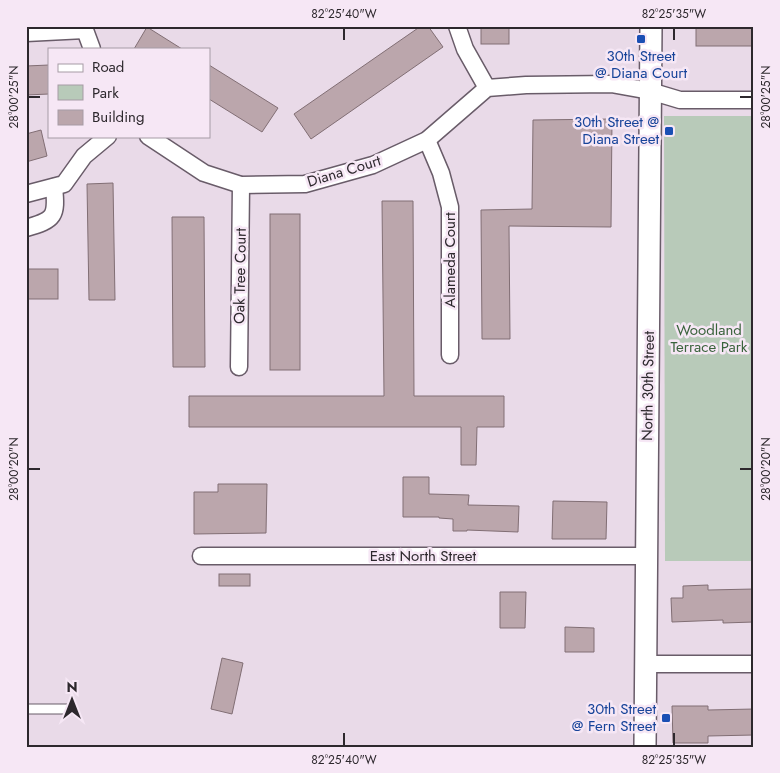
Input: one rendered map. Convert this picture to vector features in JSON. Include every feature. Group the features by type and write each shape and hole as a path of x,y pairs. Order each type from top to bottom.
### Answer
{"street":[{"path":"457,26 465,49 487,88 526,85 611,84 650,91 680,100 754,100"},
{"name":"North 30th Street","path":"645,747 651,26"},
{"path":"26,33 85,28 92,48"},
{"name":"Diana Court","path":"151,138 204,173 241,185 305,184 374,165 427,140 487,88"},
{"path":"26,194 64,184 84,156 106,138"},
{"name":"Alameda Court","path":"427,140 441,173 450,207 450,355"},
{"name":"Oak Tree Court","path":"239,367 241,185"},
{"path":"26,228 51,219 55,211 54,187"},
{"name":"East North Street","path":"201,556 646,556"},
{"path":"645,664 754,664"}],"lane":[{"path":"26,710 71,709"}],"green space":[{"name":"Woodland Terrace Park","path":"664,116 754,116 754,561 665,561"}],"building":[{"path":"421,26 428,26 443,47 311,139 294,114"},
{"path":"481,26 509,26 509,44 481,44"},
{"path":"696,26 752,26 752,46 696,46"},
{"path":"147,27 180,48 135,48"},
{"path":"48,65 48,94 26,95 26,66"},
{"path":"210,66 278,108 262,132 210,100"},
{"path":"612,119 611,227 509,226 510,339 482,339 481,210 532,209 533,120"},
{"path":"41,130 47,156 26,162 26,134"},
{"path":"113,183 115,300 89,300 87,184"},
{"path":"382,201 413,201 414,396 504,396 504,427 477,427 476,465 461,465 461,427 189,427 189,396 384,396"},
{"path":"270,214 300,214 300,370 270,370"},
{"path":"172,217 204,217 205,367 173,367"},
{"path":"26,269 58,269 58,299 26,299"},
{"path":"403,477 429,477 429,494 469,495 468,505 519,506 518,532 453,531 453,519 403,517"},
{"path":"218,484 267,484 266,533 194,534 194,492 218,492"},
{"path":"553,501 607,502 606,539 552,539"},
{"path":"219,574 250,574 250,586 219,586"},
{"path":"708,585 708,590 754,589 754,622 723,623 723,620 672,622 671,598 683,598 683,586"},
{"path":"500,592 526,592 525,628 500,628"},
{"path":"565,627 594,628 594,652 565,652"},
{"path":"222,658 243,663 232,714 211,709"},
{"path":"672,706 708,706 708,710 754,709 754,735 708,736 708,743 673,743"}],"place":[{"name":"30th Street @ Diana Court","path":"641,39"},
{"name":"30th Street @ Diana Street","path":"669,131"},
{"name":"30th Street @ Fern Street","path":"666,718"}]}
